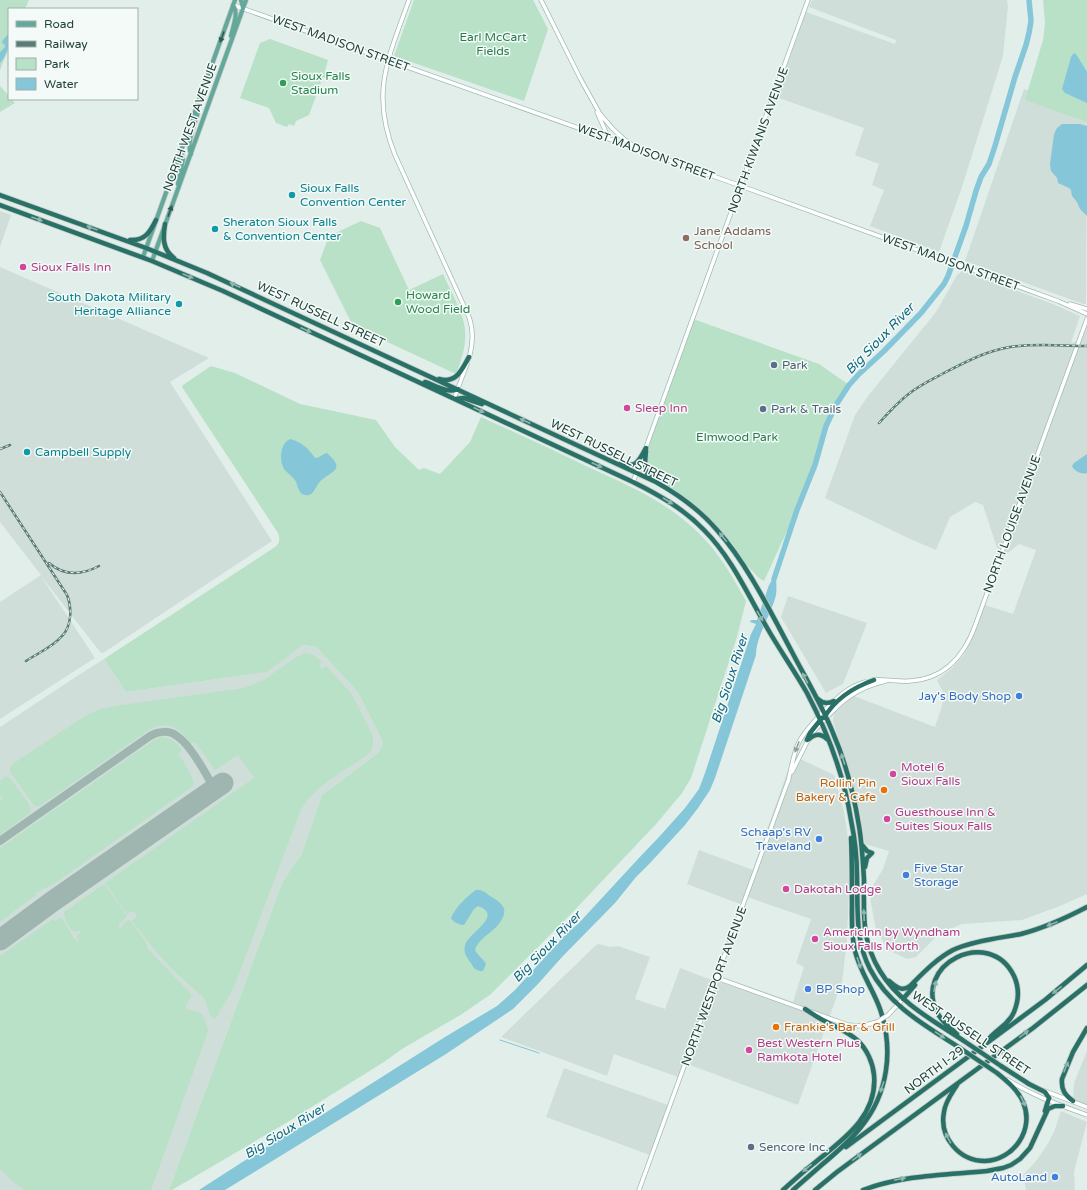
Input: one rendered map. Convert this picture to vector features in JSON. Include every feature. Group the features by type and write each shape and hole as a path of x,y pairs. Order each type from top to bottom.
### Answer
{"highway":[{"name":"WEST RUSSELL STREET","path":"0,195 146,248 228,282 637,473 662,486 690,504 711,523 737,555 754,582 825,715 840,750 857,812 862,845 866,937 871,953 885,978 903,999 1001,1066 1041,1090"},
{"name":"WEST RUSSELL STREET","path":"0,205 143,257 223,291 633,482 669,502 704,530 725,555 806,692 829,741 842,780 850,813 856,851 857,919 860,944 870,970 882,987 898,1005 997,1073 1013,1087 1025,1106 1027,1117 1024,1133 1019,1143 1011,1151 996,1159 984,1161 973,1159 956,1149 947,1138 944,1130 944,1113 947,1101 959,1082"},
{"path":"110,235 129,240 138,240 148,234 156,220"},
{"path":"166,224 164,245 170,254 181,262"},
{"path":"422,373 442,380 452,379 458,374 470,356"},
{"path":"406,376 448,390 454,391 458,389"},
{"path":"454,399 464,398 499,409"},
{"path":"603,457 632,465 639,460 646,448"},
{"path":"646,448 644,463 646,472 662,486"},
{"path":"807,740 810,733 820,720 841,698 859,686 874,680"},
{"path":"813,692 822,702 826,703 834,701"},
{"path":"807,740 812,736 819,735 824,736 829,741"},
{"path":"824,1163 845,1145 867,1119 883,1086 888,1061 888,1046 885,1025 878,1005 860,968 853,943 850,813"},
{"path":"862,845 865,849 872,853 867,858 864,874"},
{"path":"885,978 899,989 905,989 934,964 959,948 1034,930 1059,921 1087,907"},
{"path":"964,1041 944,1022 938,1013 934,1003 934,987 940,971 953,958 970,952 986,953 1000,960 1009,969 1015,979 1018,996 1016,1007 1006,1025 990,1036 984,1046"},
{"path":"903,999 934,964"},
{"name":"NORTH I-29","path":"793,1190 824,1163 984,1046 1060,988 1087,965"},
{"name":"NORTH I-29","path":"815,1190 837,1172 1068,1001 1087,985"},
{"path":"784,1190 811,1165 841,1142 850,1133 867,1111 874,1091 872,1066 863,1046 846,1032 805,1009"},
{"path":"1073,1101 1063,1091 1062,1079 1072,1052 1087,1028"},
{"path":"1035,1138 1048,1101 1048,1095 1041,1090"},
{"path":"863,1190 885,1183 916,1177 987,1171 1011,1165 1024,1156 1030,1148 1048,1110 1056,1106 1063,1106"}],"main road":[{"path":"241,0 243,8"},
{"name":"NORTH WEST AVENUE","path":"152,261 246,0"},
{"path":"409,0 388,60 383,81 382,96 384,119 395,156 469,317 473,333 470,356 454,399"},
{"path":"541,0 594,104 609,140"},
{"name":"NORTH KIWANIS AVENUE","path":"633,482 808,0"},
{"path":"231,42 236,12 234,2"},
{"name":"NORTH WEST AVENUE","path":"143,257 234,2"},
{"name":"WEST MADISON STREET","path":"234,2 243,8 965,267 1058,301 1087,314"},
{"path":"191,154 189,143 200,99"},
{"path":"594,104 612,129 625,140 646,153"},
{"path":"177,190 183,158 181,151"},
{"name":"WEST MADISON STREET","path":"1058,301 1087,309"},
{"name":"NORTH LOUISE AVENUE","path":"825,715 834,701 852,687 874,680 917,680 933,676 944,670 960,656 967,645 977,621 1087,319"},
{"name":"NORTH LOUISE AVENUE","path":"825,715 856,692 873,684 891,680"},
{"name":"NORTH WESTPORT AVENUE","path":"788,782 799,742 804,733 820,720"},
{"name":"NORTH WESTPORT AVENUE","path":"639,1190 788,782 807,740"},
{"path":"717,978 853,1026 867,1026 877,1022 888,1015 903,999"},
{"path":"997,1073 1022,1089 1048,1101 1087,1115"},
{"path":"1041,1090 1087,1107"}],"shaded area":[{"path":"812,0 1007,0 1008,6 1003,56 962,187 939,252 870,226 884,190 872,185 879,164 855,155 864,128 776,97 806,12 895,44 896,40 809,7"},
{"path":"1024,89 1087,112 1086,304 965,261"},
{"path":"0,211 11,215 0,247"},
{"path":"0,267 209,358 170,382 272,541 103,653 100,652 41,576 95,658 0,719 0,602 41,575 0,522"},
{"path":"962,271 1053,304 1080,316 1071,343 1081,341 1087,327 1087,894 1022,920 962,924 940,933 916,957 907,959 888,950 876,930 869,892 883,869 889,851 865,844 852,778 833,722 833,717 835,713 854,696 935,727 942,706 943,692 937,680 951,669 964,655 985,605 1013,614 1036,550 1019,544 1008,553 997,548 983,505 975,502 950,517 936,550 825,498 855,415 868,396 936,312 957,275"},
{"path":"788,596 867,623 843,684 826,693 781,617"},
{"path":"303,645 316,647 357,691 382,740 381,748 378,753 322,795 302,853 282,883 169,1190 0,1190 0,727 104,659 126,692 266,672"},
{"path":"792,755 834,775 844,812 848,838 849,890 847,941 842,982 798,1105 690,1065 720,976 793,1002 804,967 796,963 811,919 744,896 740,904 687,884 699,850 753,870"},
{"path":"599,944 610,947 618,946 650,957 635,999 665,1009 680,968 712,980 678,1077 614,1054 607,1076 501,1037 596,945"},
{"path":"1087,1051 1087,1107 1073,1101 1074,1083"},
{"path":"564,1068 668,1105 650,1155 546,1117"},
{"path":"1061,1111 1087,1122 1074,1172 1075,1190 1026,1190 1023,1175 1036,1161 1047,1145 1054,1132"}],"green space":[{"path":"0,0 29,0 25,8 8,8 8,50 0,70"},
{"name":"Earl McCart Fields","path":"414,0 533,0 548,29 524,101 394,56"},
{"path":"1043,0 1087,0 1087,122 1025,100 1043,40 1045,23"},
{"name":"Sioux Falls Stadium","path":"270,39 328,60 325,78 323,77 309,115 296,121 294,126 289,124 287,127 276,123 269,108 240,98 260,43"},
{"path":"0,86 8,95 8,100 12,100 15,103 0,112"},
{"name":"Howard Wood Field","path":"361,221 380,228 409,290 443,274 462,315 464,324 464,350 456,374 353,326 320,260 329,236"},
{"name":"Elmwood Park","path":"693,319 819,364 849,385 830,415 815,465 804,494 764,581 759,578 737,555 711,523 645,469 646,448"},
{"path":"211,366 235,373 300,404 376,420 395,447 419,470 424,468 440,474 470,442 481,417 619,481 666,507 695,530 708,543 724,564 746,601 737,637 691,778 682,793 657,823 569,916 491,994 462,1014 402,1049 384,1062 286,1123 172,1190 169,1190 282,883 302,853 322,795 378,753 382,742 357,691 316,647 303,645 267,672 126,692 104,659 275,547 279,542 278,533 182,387"},
{"path":"306,653 313,655 322,662 319,665 322,669 326,666 351,693 373,736 373,746 367,755 324,784 302,808 234,987 214,1019 210,1015 204,998 175,972 153,948 132,921 137,916 136,914 132,911 127,914 105,883 254,778 238,755 215,770 195,742 191,744 187,738 173,727 156,727 149,730 40,806 35,806 33,804 10,772 10,768 14,763 85,716 100,709 244,688 262,681 298,656"},
{"path":"160,737 173,740 182,750 178,754 186,765 191,776 194,784 192,787 52,885 35,893 36,895 0,922 0,848"},
{"path":"5,776 10,778 31,809 29,814 0,835 0,801 3,799 0,796 0,781"},
{"path":"104,884 127,916 119,924 119,927 121,928 130,920 148,945 146,947 191,994 186,1005 186,1009 196,1011 203,1016 208,1031 151,1190 24,1190 0,1169 0,956 53,919 55,921 61,917 75,940 78,942 77,936 81,931 75,932 69,927 64,912"}],"water":[{"path":"8,34 8,49 0,63 0,52 5,47 2,43"},
{"path":"1074,53 1087,72 1087,103 1065,93 1062,89 1071,57"},
{"path":"1062,124 1080,124 1087,126 1087,216 1080,209 1072,196 1071,190 1058,183 1057,178 1051,171 1050,164 1054,134 1057,128"},
{"path":"290,439 305,446 315,458 327,453 336,464 334,470 322,479 310,495 301,493 295,480 282,466 282,448"},
{"path":"1087,454 1087,473 1078,472 1072,466"},
{"path":"776,573 776,595 758,640 756,655 710,790 685,825 636,877 615,903 513,1009 446,1054 225,1190 199,1190 497,1006 515,990 568,932 578,924 685,808 699,789 751,634 756,624 750,622 751,620 757,620 769,585"},
{"path":"476,890 480,890 496,900 501,904 504,910 503,917 500,922 480,941 475,950 486,964 483,971 474,968 466,955 465,946 467,941 486,920 488,915 485,910 478,906 474,909 464,925 456,923 451,918 455,910 462,902"}],"waterway":[{"name":"Big Sioux River","path":"774,579 797,510 815,465 826,426 836,405 849,385 859,374 921,313 944,284 948,276 966,226 981,177 989,164 1026,45 1031,21 1029,0"},
{"path":"500,1040 539,1053"}],"taxiway":[{"path":"0,841 150,736 160,732 174,734 186,745 196,758 211,783 211,788 208,793"}],"runway":[{"path":"0,940 53,901 223,783"}],"railway":[{"path":"879,423 898,403 918,388 983,354 1019,346 1087,346"},
{"path":"0,449 10,445"},
{"path":"0,492 67,595 70,605 69,622 65,632 58,640 45,650 26,661"},
{"path":"49,563 61,570 73,573 86,571 99,566"}],"place":[{"name":"Sioux Falls Stadium","path":"283,83"},
{"name":"Sioux Falls Convention Center","path":"292,195"},
{"name":"Sheraton Sioux Falls & Convention Center","path":"215,229"},
{"name":"Jane Addams School","path":"686,238"},
{"name":"Sioux Falls Inn","path":"23,267"},
{"name":"Howard Wood Field","path":"398,302"},
{"name":"South Dakota Military Heritage Alliance","path":"179,304"},
{"name":"Park","path":"774,365"},
{"name":"Sleep Inn","path":"627,408"},
{"name":"Park & Trails","path":"763,409"},
{"name":"Campbell Supply","path":"27,452"},
{"name":"Jay's Body Shop","path":"1019,696"},
{"name":"Motel 6 Sioux Falls","path":"893,774"},
{"name":"Rollin' Pin Bakery & Cafe","path":"884,790"},
{"name":"Guesthouse Inn & Suites Sioux Falls","path":"887,819"},
{"name":"Schaap's RV Traveland","path":"819,839"},
{"name":"Five Star Storage","path":"906,875"},
{"name":"Dakotah Lodge","path":"786,889"},
{"name":"AmericInn by Wyndham Sioux Falls North","path":"815,939"},
{"name":"BP Shop","path":"808,989"},
{"name":"Frankie's Bar & Grill","path":"776,1027"},
{"name":"Best Western Plus Ramkota Hotel","path":"749,1050"},
{"name":"Sencore Inc.","path":"751,1147"},
{"name":"AutoLand","path":"1055,1177"}]}
